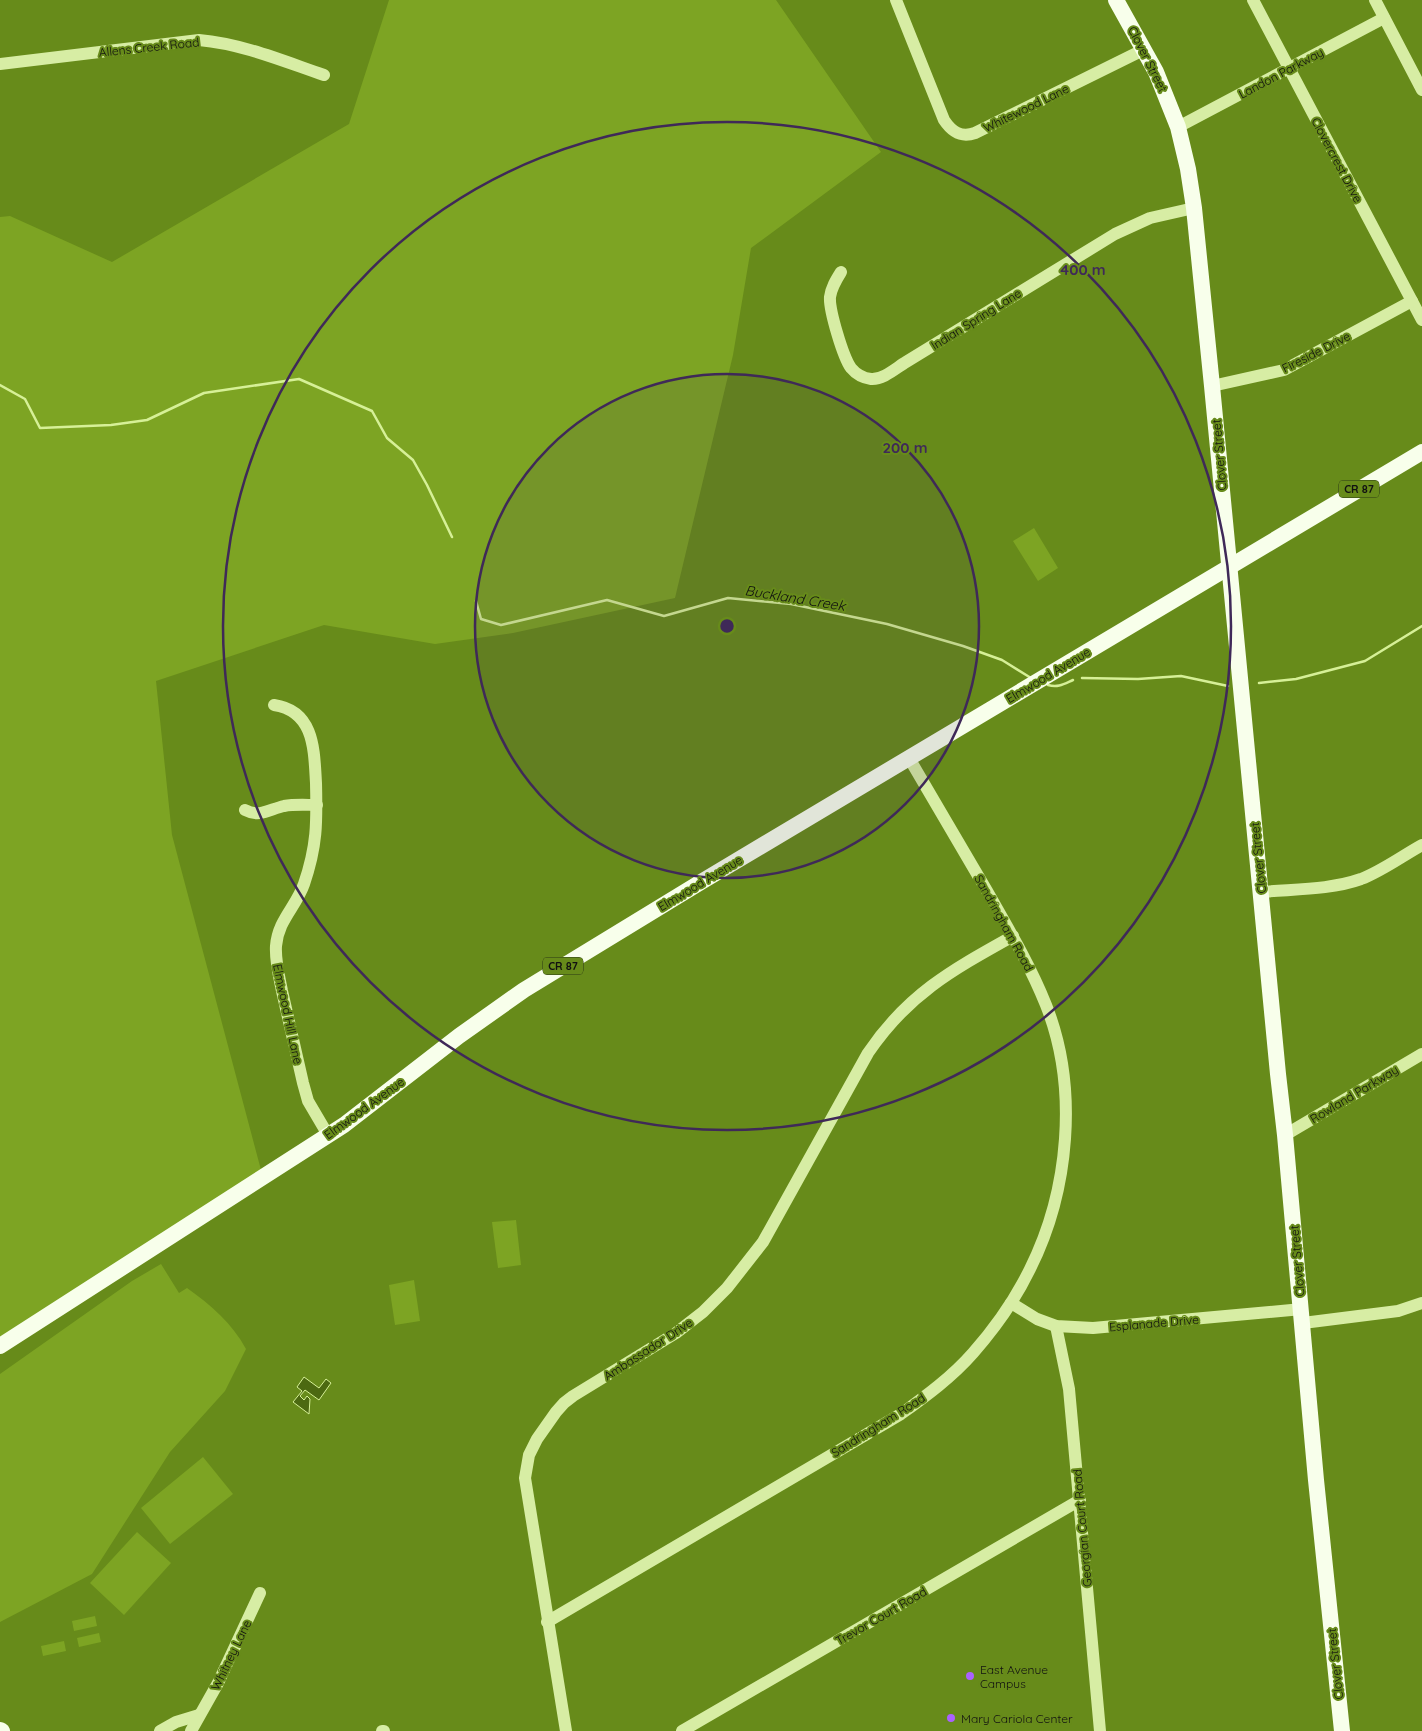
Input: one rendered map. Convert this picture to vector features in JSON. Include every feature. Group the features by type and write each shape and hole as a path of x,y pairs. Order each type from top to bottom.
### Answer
{"main road":[{"name":"Clover Street","path":"1116,0 1145,49 1178,127 1188,169 1194,208 1262,892 1278,1074 1286,1135 1316,1480 1342,1731"},
{"name":"Elmwood Avenue","path":"0,1346 359,1114 488,1014 524,990 1422,452"}],"street":[{"name":"Whitewood Lane","path":"896,0 944,120 954,132 962,135 970,135 981,131 1145,49"},
{"name":"Clovercrest Drive","path":"1253,0 1422,320"},
{"path":"1375,0 1422,90"},
{"name":"Landon Parkway","path":"1178,127 1384,18"},
{"name":"Allens Creek Road","path":"0,64 200,40 243,47 324,75"},
{"name":"Indian Spring Lane","path":"841,272 832,291 830,304 844,354 851,368 858,374 870,379 876,378 906,362 1115,234 1150,218 1194,208"},
{"name":"Fireside Drive","path":"1212,386 1284,370 1412,301"},
{"name":"Elmwood Hill Lane","path":"274,705 282,706 301,718 310,734 314,750 317,805 316,835 303,887 284,917 278,932 276,947 279,976 306,1092 312,1108 328,1135"},
{"name":"Sandringham Road","path":"547,1622 901,1414 942,1383 972,1354 1012,1303 1030,1270 1051,1215 1061,1164 1066,1117 1063,1078 1052,1025 1046,1005 1013,936 909,758"},
{"path":"246,810 254,814 284,806 317,805"},
{"path":"1262,892 1350,883 1373,873 1422,845"},
{"name":"Ambassador Drive","path":"566,1731 525,1478 529,1455 544,1427 573,1396 669,1338 703,1312 716,1299 763,1242 868,1053 888,1025 911,1002 946,975 1013,936"},
{"name":"Rowland Parkway","path":"1286,1135 1422,1054"},
{"name":"Esplanade Drive","path":"1012,1303 1037,1319 1056,1326 1093,1328 1398,1311 1422,1303"},
{"name":"Georgian Court Road","path":"1056,1326 1069,1389 1100,1731"},
{"name":"Trevor Court Road","path":"682,1731 1080,1500"},
{"name":"Whitney Lane","path":"191,1731 218,1683 260,1593"},
{"path":"160,1731 176,1722 199,1715"}],"shaded area":[{"path":"389,0 776,0 881,152 751,248 733,355 675,598 513,633 435,644 324,625 156,681 172,835 261,1170 0,1337 0,217 10,216 112,262 349,124"},
{"path":"1034,528 1058,568 1038,581 1013,541"},
{"path":"516,1220 521,1265 498,1268 492,1222"},
{"path":"161,1264 179,1293 187,1288 204,1301 228,1323 246,1349 225,1391 170,1452 92,1574 0,1622 0,1374 132,1281"},
{"path":"414,1280 420,1321 395,1325 389,1285"},
{"path":"304,1377 319,1388 326,1379 331,1383 319,1400 305,1390 300,1396 304,1400 307,1396 310,1399 309,1414 293,1402 302,1391 297,1387"},
{"path":"203,1457 233,1494 170,1544 141,1508"},
{"path":"137,1532 171,1563 124,1615 90,1583"},
{"path":"95,1616 97,1626 74,1631 72,1621"},
{"path":"99,1633 101,1642 79,1647 77,1638"},
{"path":"64,1641 66,1651 43,1656 41,1646"}],"waterway":[{"name":"Buckland Creek","path":"0,385 25,399 40,428 111,425 147,420 204,393 299,379 372,411 387,438 413,460 452,537"},
{"name":"Buckland Creek","path":"476,601 481,619 501,625 607,600 664,616 728,598 791,604 887,624 963,646 1002,660 1031,678"},
{"name":"Buckland Creek","path":"1259,683 1296,679 1365,661 1422,626"},
{"name":"Buckland Creek","path":"1082,678 1138,679 1181,676 1228,686"},
{"name":"Buckland Creek","path":"1048,685 1058,686 1073,680"}],"place":[{"name":"East Avenue Campus","path":"970,1676"},
{"name":"Mary Cariola Center","path":"951,1718"}]}
